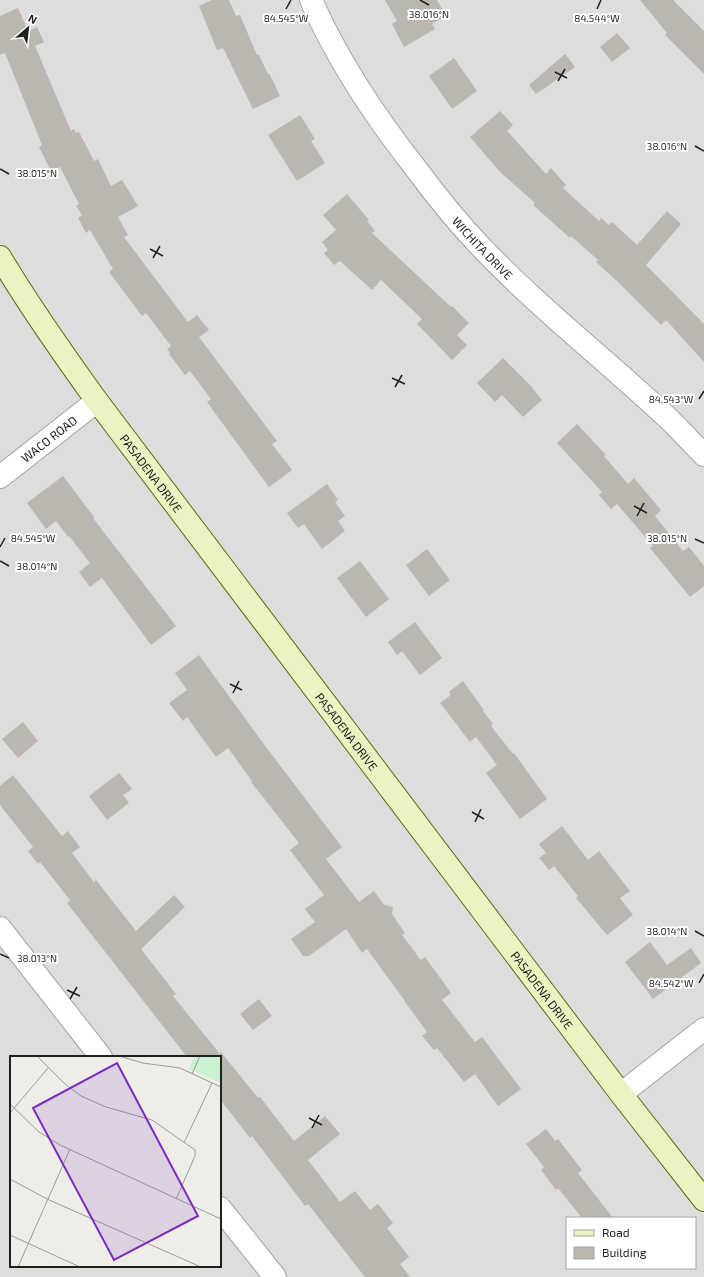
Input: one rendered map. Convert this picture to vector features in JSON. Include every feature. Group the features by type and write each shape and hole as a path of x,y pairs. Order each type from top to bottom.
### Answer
{"street":[{"name":"WICHITA DRIVE","path":"311,0 360,91 389,134 446,208 482,248 522,288 672,422 704,455"},
{"name":"PASADENA DRIVE","path":"0,257 48,334 97,401 621,1094 704,1200"},
{"name":"WACO ROAD","path":"0,477 97,401"},
{"path":"0,928 101,1056"},
{"path":"621,1094 704,1029"},
{"path":"221,1209 274,1277"}],"shaded area":[{"path":"0,0 704,0 704,1277 0,1277"}],"building":[{"path":"212,0 229,0 236,16 240,15 257,55 259,55 280,96 253,109 223,48 217,50 199,6"},
{"path":"385,0 437,0 446,16 432,24 435,29 404,47 392,24 397,21"},
{"path":"640,0 673,0 704,31 704,74 665,35 667,33"},
{"path":"18,8 28,31 37,27 44,42 35,46 71,131 74,129 76,133 79,132 94,161 98,159 111,186 122,180 138,206 118,217 128,235 124,237 188,322 197,315 209,330 199,337 277,441 272,444 292,470 269,487 207,402 211,399 190,371 185,375 169,354 170,353 167,349 171,346 146,313 142,316 109,272 113,269 90,230 86,233 78,218 82,215 76,206 79,204 60,167 51,171 39,147 42,145 5,53 0,55 0,16"},
{"path":"617,33 630,48 612,62 600,47"},
{"path":"565,54 575,67 536,94 529,85"},
{"path":"454,58 477,91 452,109 429,76"},
{"path":"500,111 513,125 507,131 546,174 551,168 566,185 563,188 599,221 601,218 609,225 612,222 637,245 667,211 681,224 646,265 704,324 704,362 666,320 661,325 596,262 598,260 571,236 570,238 533,205 535,203 500,172 470,137"},
{"path":"300,115 315,139 311,141 325,163 297,181 268,135"},
{"path":"347,194 369,220 367,221 375,231 372,233 469,323 457,335 467,345 452,360 417,324 422,319 381,280 372,290 340,261 334,265 324,253 328,250 322,242 336,230 323,215"},
{"path":"503,358 531,386 542,400 523,417 502,395 495,402 477,383"},
{"path":"577,424 606,455 604,456 628,484 634,478 661,510 655,516 683,551 689,547 704,566 704,586 690,597 650,548 653,546 617,504 611,509 599,495 602,492 557,443"},
{"path":"63,476 94,517 93,518 176,626 151,645 102,578 90,587 79,572 90,563 56,521 46,529 27,503"},
{"path":"327,484 338,500 335,502 345,516 338,521 345,531 322,549 304,524 298,528 287,513"},
{"path":"427,549 450,580 429,596 406,565"},
{"path":"360,561 389,599 366,617 337,578"},
{"path":"415,622 442,658 420,675 402,651 397,655 388,642"},
{"path":"199,655 269,751 342,847 326,859 359,902 374,891 384,905 393,907 392,914 405,933 402,935 421,960 425,957 451,993 442,1000 475,1042 482,1037 521,1089 498,1106 475,1074 464,1082 437,1048 434,1050 422,1036 427,1032 405,1001 367,949 362,953 346,929 309,956 303,956 291,939 315,922 305,909 324,895 290,850 299,843 251,782 252,781 228,748 216,757 187,717 183,721 169,703 187,690 175,673"},
{"path":"463,681 493,724 491,726 513,754 514,753 547,799 520,819 486,773 497,765 476,737 470,742 440,703 451,695 449,692"},
{"path":"23,722 38,741 18,758 2,739"},
{"path":"119,773 132,789 123,795 129,803 107,820 89,796"},
{"path":"13,775 62,836 68,831 80,847 72,853 94,882 96,880 136,931 174,895 185,907 141,949 176,994 173,996 220,1054 220,1051 258,1098 260,1097 294,1141 325,1116 340,1134 308,1160 340,1202 355,1191 370,1210 378,1204 393,1223 387,1228 409,1257 400,1264 410,1277 365,1277 308,1204 305,1206 252,1136 250,1138 221,1100 221,1056 186,1056 67,903 70,900 40,862 38,864 28,851 33,847 0,805 0,786"},
{"path":"562,826 588,860 599,851 630,891 620,898 633,915 607,935 576,898 578,896 554,866 549,870 539,858 546,853 539,844"},
{"path":"650,942 667,965 691,948 701,963 653,999 625,962"},
{"path":"259,999 272,1016 253,1030 240,1014"},
{"path":"546,1129 555,1141 558,1139 582,1170 578,1173 612,1217 581,1217 558,1188 556,1190 541,1170 544,1167 526,1144"}]}
